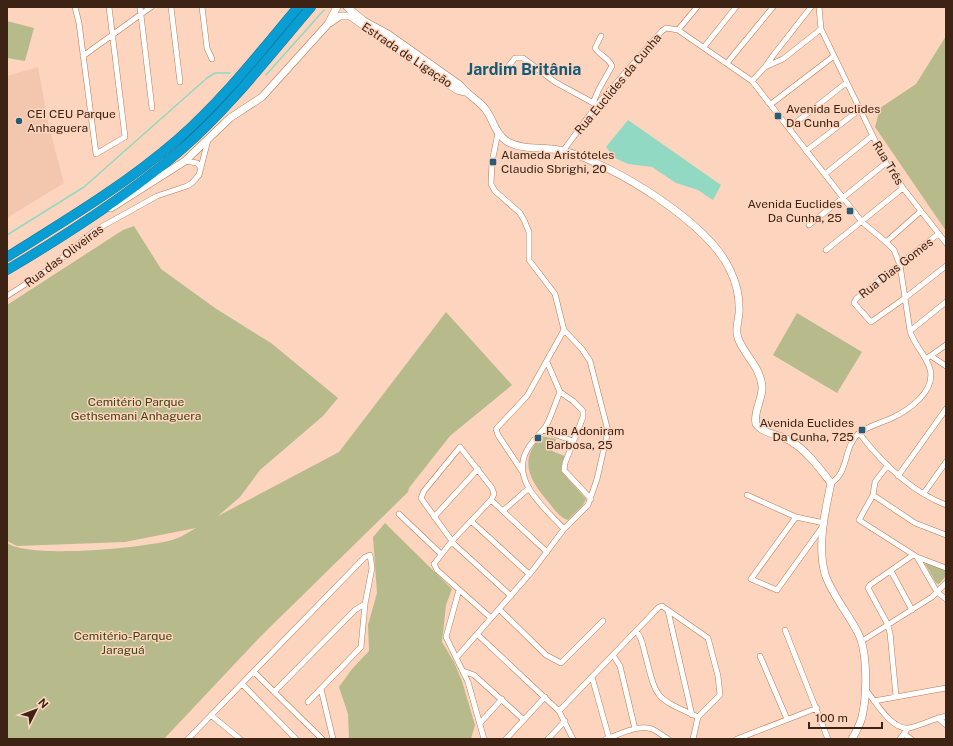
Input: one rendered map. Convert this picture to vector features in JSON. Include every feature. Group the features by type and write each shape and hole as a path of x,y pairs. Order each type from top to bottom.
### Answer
{"highway":[{"path":"7,270 56,240 141,182 182,148 248,81 311,7"},
{"path":"7,257 128,180 178,139 219,98 294,9"}],"main road":[{"path":"56,240 126,199 184,161 230,118 262,97 271,89 328,24 337,7"},
{"name":"Estrada de Ligação","path":"347,7 364,21 388,34 460,85 465,92"},
{"name":"Estrada de Ligação","path":"328,24 340,16 350,16 451,86 465,92 485,108 498,133 508,142 516,145 563,151 599,165 648,191 672,208 706,237 720,252 731,270 738,294 738,337 761,377 762,396 756,413 756,424 762,430 788,439 799,447 831,483"},
{"path":"831,483 824,524 822,560 826,574 862,641 865,689 863,715 852,739"}],"street":[{"path":"75,7 96,154 125,137 110,7"},
{"path":"140,7 152,108"},
{"path":"83,56 151,7"},
{"path":"171,7 180,82"},
{"path":"202,7 207,48 212,59"},
{"path":"678,30 697,7"},
{"path":"704,47 736,7"},
{"path":"727,63 773,7"},
{"path":"752,81 765,67 811,7"},
{"name":"Rua Três","path":"819,7 821,29 886,163 903,188 946,243"},
{"name":"Rua Euclides da Cunha","path":"563,151 595,104 666,28 678,30 752,81 862,222 894,250 900,265 910,331 913,340 926,359 930,369 930,381 928,388 921,398 893,418 859,433"},
{"path":"765,67 783,59 821,29"},
{"path":"507,68 515,58 523,58 554,82 595,104 599,89 612,66 609,60 595,48 601,36"},
{"path":"771,104 834,56"},
{"path":"789,128 846,83"},
{"path":"806,151 859,110"},
{"path":"456,657 511,596 564,529 588,505 591,499 608,431 590,361 582,349 564,330 555,294 529,260 530,241 524,220 520,213 498,194 491,184 491,170 498,133"},
{"path":"825,174 872,136"},
{"path":"201,168 208,140"},
{"path":"184,161 197,163 201,168"},
{"path":"808,225 886,163"},
{"name":"Rua das Oliveiras","path":"7,296 49,269 94,231 166,192 187,186 199,175 201,168"},
{"path":"826,250 903,188"},
{"path":"886,242 921,211"},
{"name":"Rua Dias Gomes","path":"905,298 871,322 854,302 938,234"},
{"path":"905,298 946,266"},
{"path":"910,331 946,302"},
{"path":"564,330 524,401 496,428 498,436 522,471 529,488 564,529"},
{"path":"926,359 946,344"},
{"path":"931,356 946,366"},
{"path":"547,362 560,392 577,404 583,411 583,417 573,441 564,470 591,499"},
{"path":"522,471 523,461 528,449 543,430 550,418 560,392"},
{"path":"898,476 946,409"},
{"path":"543,430 573,441"},
{"path":"831,483 840,476 848,449 859,433 887,466 898,476 946,505"},
{"path":"491,618 436,570 434,564 452,541 491,500 493,490 462,448 459,448 421,496 434,517 452,541 511,596"},
{"path":"924,493 946,462"},
{"path":"887,466 875,482 873,495 859,520 915,556 946,568"},
{"path":"434,517 478,469"},
{"path":"504,510 529,488"},
{"path":"747,495 796,517 824,524 777,590 751,579 796,517"},
{"path":"873,495 912,521 946,536"},
{"path":"491,500 504,510 547,552"},
{"path":"399,514 441,554"},
{"path":"471,521 529,574"},
{"path":"191,738 365,558 370,555 372,568 365,604 361,647 308,702"},
{"path":"896,696 893,648 887,623 868,588 870,585 915,556"},
{"path":"915,556 937,592 946,599"},
{"path":"891,571 912,610"},
{"path":"862,641 887,623 912,610 937,592 946,583"},
{"path":"459,590 446,637 464,671 484,739"},
{"path":"274,692 355,610 365,604"},
{"path":"559,711 659,607 662,606 708,638 718,676 720,695 698,717 693,739"},
{"path":"499,609 546,655 561,663 603,621"},
{"path":"668,611 692,714"},
{"path":"785,630 818,708 828,739"},
{"path":"636,631 642,639 656,692 666,702 698,717"},
{"path":"477,634 559,711 573,739"},
{"path":"613,655 620,666 635,729"},
{"path":"760,656 786,719"},
{"path":"464,671 474,675 524,720"},
{"path":"254,672 322,739"},
{"path":"592,678 607,738 642,728 654,729 668,739"},
{"path":"242,684 296,739"},
{"path":"321,688 333,739"},
{"path":"874,701 946,688"},
{"path":"865,689 893,723 908,728 946,716"},
{"path":"506,739 545,697"},
{"path":"480,724 502,699"},
{"path":"737,739 818,708"},
{"path":"212,716 240,739"},
{"path":"938,718 946,724"},
{"path":"548,739 565,721"},
{"path":"900,739 908,728"},
{"path":"288,739 289,732"},
{"path":"904,734 911,739"}],"shaded area":[{"path":"38,67 49,127 64,183 7,218 7,76"}],"green space":[{"path":"7,21 34,28 25,61 7,58"},
{"path":"946,36 946,231 875,127 880,108 916,84"},
{"path":"134,226 161,269 215,308 271,343 338,398 323,416 260,470 240,497 218,516 339,452 446,312 512,385 450,436 409,488 408,492 260,637 164,739 7,739 7,543 20,548 38,550 62,551 113,549 172,540 196,528 125,542 17,546 7,541 7,305 123,230"},
{"path":"797,313 862,352 837,393 773,355"},
{"path":"541,436 556,439 552,451 565,456 561,467 562,472 586,499 583,505 568,520 558,514 543,496 532,480 529,472 528,463 530,454 534,445"},
{"path":"385,523 452,589 446,605 442,642 454,662 462,681 475,725 471,739 349,739 348,714 339,687 352,669 369,651 368,625 377,593 373,537"},
{"path":"924,562 946,570 946,576 939,584 936,583"}],"water":[{"path":"628,120 721,185 713,200 698,190 676,183 652,167 628,164 615,158 606,147"}],"waterway":[{"path":"266,75 324,10"},
{"path":"7,235 84,187 207,78 215,73 230,73"}],"place":[{"name":"Avenida Euclides Da Cunha","path":"778,116"},
{"name":"CEI CEU Parque Anhaguera","path":"19,121"},
{"name":"Alameda Aristóteles Claudio Sbrighi, 20","path":"493,162"},
{"name":"Avenida Euclides Da Cunha, 25","path":"850,211"},
{"name":"Avenida Euclides Da Cunha, 725","path":"862,430"},
{"name":"Rua Adoniram Barbosa, 25","path":"538,438"}],"district":[{"name":"Jardim Britânia","path":"524,69"}],"park label":[{"name":"Cemitério Parque Gethsemani Anhaguera","path":"136,409"},
{"name":"Cemitério-Parque Jaraguá","path":"123,643"}]}
